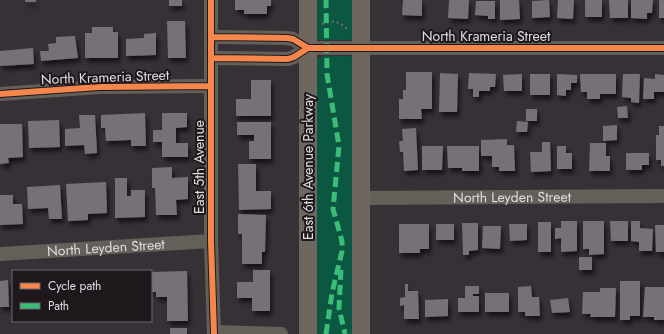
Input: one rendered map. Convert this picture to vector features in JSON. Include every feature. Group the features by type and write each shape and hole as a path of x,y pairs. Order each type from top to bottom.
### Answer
{"main road":[{"name":"East 6th Avenue Parkway","path":"308,0 308,334"},
{"path":"361,0 361,334"}],"street":[{"name":"East 5th Avenue","path":"211,0 214,333"},
{"name":"North Krameria Street","path":"211,37 286,38 293,39 308,48 361,40 664,48"},
{"path":"211,58 288,59 308,48"},
{"name":"North Krameria Street","path":"0,94 99,87 211,86"},
{"name":"North Leyden Street","path":"361,198 664,196"},
{"name":"North Leyden Street","path":"0,254 212,241"},
{"path":"214,333 281,334"}],"path":[{"path":"308,24 320,25 335,22 340,23 361,40"}],"green space":[{"path":"313,0 352,0 352,38 350,40 315,40"},
{"path":"323,56 349,56 353,58 355,334 314,334 316,59"}],"building":[{"path":"25,0 36,0 36,2 25,2"},
{"path":"169,0 182,0 182,6 169,6"},
{"path":"235,0 271,0 271,6 267,6 267,14 244,14 244,10 235,10"},
{"path":"403,0 422,0 422,16 402,15"},
{"path":"449,0 469,0 468,19 448,18"},
{"path":"500,0 519,0 520,19 500,20"},
{"path":"549,0 550,17 532,18 532,1"},
{"path":"558,0 574,0 573,19 557,18"},
{"path":"585,0 602,0 602,17 585,17"},
{"path":"609,0 628,0 628,18 610,18"},
{"path":"631,0 653,0 652,13 647,13 647,19 631,18"},
{"path":"659,0 664,0 664,18 659,18"},
{"path":"476,1 495,1 495,19 488,19 488,16 475,15"},
{"path":"167,21 185,21 186,58 168,58"},
{"path":"92,27 113,27 113,32 118,32 118,58 85,58 85,33 92,33"},
{"path":"156,33 156,55 126,56 126,39 144,38 144,34"},
{"path":"75,36 78,58 41,61 40,51 49,51 48,44 56,43 56,37"},
{"path":"33,48 34,64 0,66 0,51"},
{"path":"406,72 432,72 432,109 421,109 422,119 399,119 399,99 403,99 403,90 406,90"},
{"path":"440,73 458,74 457,112 439,112"},
{"path":"469,73 496,74 495,87 490,87 490,91 479,91 479,97 473,97 473,89 468,89"},
{"path":"522,74 522,91 504,91 503,75"},
{"path":"530,74 550,74 550,95 530,95"},
{"path":"557,74 577,75 577,83 571,83 571,90 566,90 566,96 557,95"},
{"path":"580,74 616,74 616,94 600,94 600,99 587,99 587,92 581,92"},
{"path":"623,74 640,74 639,103 631,102 631,98 622,97"},
{"path":"655,74 664,75 664,92 654,92 654,99 643,99 644,78 655,79"},
{"path":"251,80 271,80 271,116 236,116 236,99 251,99"},
{"path":"627,106 628,118 618,118 617,107"},
{"path":"526,109 537,109 537,121 526,121"},
{"path":"145,113 146,146 131,146 131,140 106,141 105,128 101,128 101,115"},
{"path":"162,113 187,113 187,127 176,128 176,143 188,143 188,157 162,157 162,142 153,142 153,130 162,130"},
{"path":"79,115 95,115 97,153 85,154 84,145 65,146 65,129 80,128"},
{"path":"59,120 60,147 29,148 28,121"},
{"path":"517,121 528,122 527,132 516,132"},
{"path":"237,122 271,122 271,159 249,159 249,141 254,141 254,135 237,135"},
{"path":"0,124 22,124 23,157 8,158 9,163 0,164"},
{"path":"617,125 617,140 603,141 603,126"},
{"path":"659,126 664,126 664,166 661,166 661,160 656,160 656,135 659,135"},
{"path":"416,128 418,170 404,171 403,152 400,152 399,141 403,141 402,129"},
{"path":"507,139 507,145 514,145 515,171 499,171 499,167 492,167 492,156 481,156 481,140"},
{"path":"542,142 550,142 551,171 531,172 530,152 542,152"},
{"path":"590,143 606,143 606,156 610,156 610,171 589,171"},
{"path":"422,146 443,146 442,170 422,170"},
{"path":"447,146 479,146 479,171 462,171 462,168 448,168"},
{"path":"557,146 566,146 566,153 572,153 572,169 557,169"},
{"path":"626,153 649,153 649,165 642,165 642,170 626,170"},
{"path":"238,164 256,164 256,191 271,191 271,209 239,210"},
{"path":"172,167 172,178 188,177 188,199 176,200 177,215 156,215 155,188 152,188 152,168"},
{"path":"115,178 127,178 127,196 131,196 131,190 145,190 145,217 115,218"},
{"path":"106,182 107,213 88,214 88,220 68,221 66,184"},
{"path":"60,185 62,219 49,219 48,208 28,209 27,187"},
{"path":"0,195 13,195 13,204 22,204 23,224 0,225"},
{"path":"238,214 266,215 265,252 262,252 262,264 242,264 242,234 238,234"},
{"path":"561,221 577,221 577,251 561,252 561,238 555,239 555,228 561,228"},
{"path":"583,221 604,221 604,254 589,255 589,249 583,249"},
{"path":"610,221 628,221 628,241 611,241"},
{"path":"631,221 640,221 640,228 653,229 652,251 639,251 639,242 631,241"},
{"path":"538,222 551,222 551,252 538,252"},
{"path":"462,223 478,223 478,250 469,251 469,255 463,255"},
{"path":"399,224 429,224 429,249 420,249 420,253 399,253"},
{"path":"436,224 454,224 454,240 436,240"},
{"path":"509,224 527,224 527,240 510,241"},
{"path":"655,225 664,225 664,252 656,252"},
{"path":"483,226 501,226 500,249 482,248"},
{"path":"579,257 592,257 592,270 579,270"},
{"path":"253,270 270,270 270,311 252,311 252,298 237,298 237,282 253,282"},
{"path":"187,271 188,321 167,321 167,297 156,297 156,292 152,292 152,272"},
{"path":"8,280 9,307 0,307 0,281"},
{"path":"620,281 640,281 640,316 630,316 630,320 620,320"},
{"path":"405,284 408,284 408,291 418,291 419,319 404,319 404,305 400,306 400,298 405,297"},
{"path":"465,286 479,286 479,294 473,294 473,296 479,296 479,312 458,312 458,298 465,298"},
{"path":"531,286 532,297 539,297 540,316 525,316 525,312 518,312 518,287"},
{"path":"645,287 664,287 664,320 654,320 654,317 643,317"},
{"path":"600,288 616,288 615,317 590,317 591,314 582,314 583,292 600,292"},
{"path":"485,293 509,293 509,312 485,312"},
{"path":"568,298 570,312 552,313 550,300"},
{"path":"448,299 448,316 425,317 425,300"},
{"path":"170,328 187,328 187,334 170,334"}],"marked path":[{"path":"326,0 327,74 339,146 333,209 342,241 342,251 332,293 326,334"},
{"path":"341,270 339,308 345,334"}],"cycle path":[{"path":"211,0 211,241 214,334"},
{"path":"211,37 287,38 293,39 308,48 664,48"},
{"path":"211,58 288,59 308,48"},
{"path":"0,94 99,87 211,86"}]}
